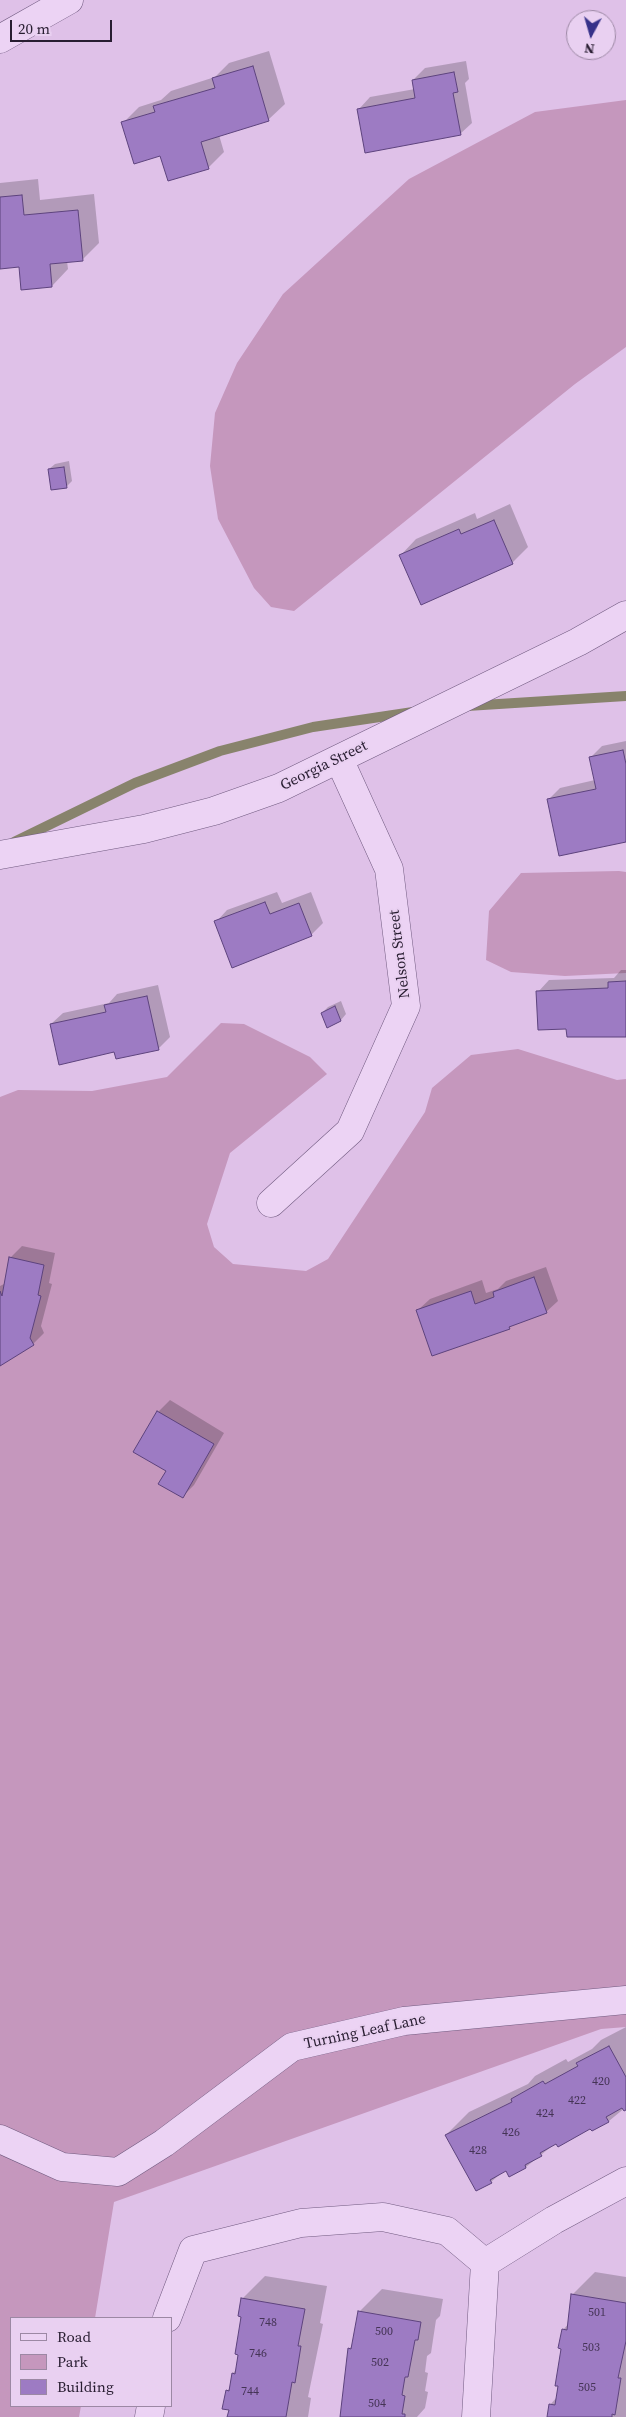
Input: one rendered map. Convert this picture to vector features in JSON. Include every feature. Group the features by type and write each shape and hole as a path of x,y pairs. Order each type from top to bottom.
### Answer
{"street":[{"path":"0,40 69,0"},
{"name":"Georgia Street","path":"0,855 144,829 214,811 280,788 578,642 626,615"},
{"name":"Nelson Street","path":"271,1203 350,1131 406,1006 389,869 339,759"},
{"name":"Turning Leaf Lane","path":"0,2139 62,2167 118,2172 164,2143 292,2048 404,2021 626,2000"},
{"path":"485,2263 554,2220 626,2181"},
{"path":"166,2317 193,2250 301,2223 383,2217 447,2231 485,2263"},
{"path":"476,2417 485,2263"}],"green space":[{"path":"626,100 626,347 575,384 294,611 271,607 254,588 218,519 210,466 215,413 237,363 283,294 409,179 535,112"},
{"path":"626,872 626,973 565,976 511,972 486,960 489,911 521,873"},
{"path":"221,1023 244,1024 310,1057 327,1074 230,1153 207,1224 214,1247 233,1264 306,1271 328,1259 425,1112 432,1088 471,1055 518,1049 617,1080 626,1079 626,2027 601,2029 114,2202 95,2317 10,2317 10,2407 81,2407 79,2417 0,2417 0,1097 18,1090 92,1091 167,1077"}],"building":[{"path":"253,66 269,121 201,142 209,169 168,181 160,156 134,164 121,122 155,112 153,106 215,88 212,78"},
{"path":"454,72 458,92 453,93 461,135 365,153 357,109 415,98 412,80"},
{"path":"22,195 24,215 78,210 83,261 50,264 52,287 21,290 19,267 0,269 0,197"},
{"path":"64,467 67,488 51,490 48,469"},
{"path":"494,520 513,564 421,605 399,555 459,529 461,534"},
{"path":"623,750 626,764 626,842 559,856 547,799 596,789 589,757"},
{"path":"265,902 270,914 299,903 312,936 232,968 214,921"},
{"path":"626,981 626,1037 567,1037 566,1029 538,1030 536,991 608,988 608,982"},
{"path":"147,996 159,1050 116,1059 114,1052 59,1065 50,1024 106,1012 104,1005"},
{"path":"335,1006 341,1021 327,1028 321,1013"},
{"path":"9,1257 44,1265 38,1295 41,1296 30,1338 34,1345 0,1366 0,1291 2,1296"},
{"path":"534,1277 547,1313 509,1327 510,1329 432,1356 416,1310 471,1291 475,1304 494,1297 493,1292"},
{"path":"157,1411 214,1444 183,1498 158,1484 166,1471 133,1452"},
{"path":"609,2046 626,2077 626,2110 624,2111 622,2108 606,2117 609,2122 592,2131 590,2129 558,2147 556,2144 540,2153 542,2156 525,2165 526,2168 509,2177 506,2171 490,2180 492,2183 476,2191 445,2135 512,2102 511,2099 543,2081 545,2084 578,2066 576,2063"},
{"path":"571,2294 626,2303 626,2341 618,2378 621,2378 615,2415 612,2414 612,2417 547,2417 549,2404 555,2405 558,2386 555,2386 561,2349 558,2348 562,2329 567,2330"},
{"path":"241,2298 305,2309 298,2346 301,2346 295,2383 292,2382 286,2417 227,2417 229,2410 222,2409 226,2390 229,2391 232,2373 235,2374 238,2355 235,2354 241,2317 238,2316"},
{"path":"358,2311 421,2322 418,2340 415,2340 408,2377 405,2377 402,2395 405,2396 402,2414 405,2414 405,2417 340,2417 348,2348 351,2349"}],"waterway":[{"path":"467,706 626,696"},
{"path":"14,842 135,783 220,751 313,727 413,712"}]}
